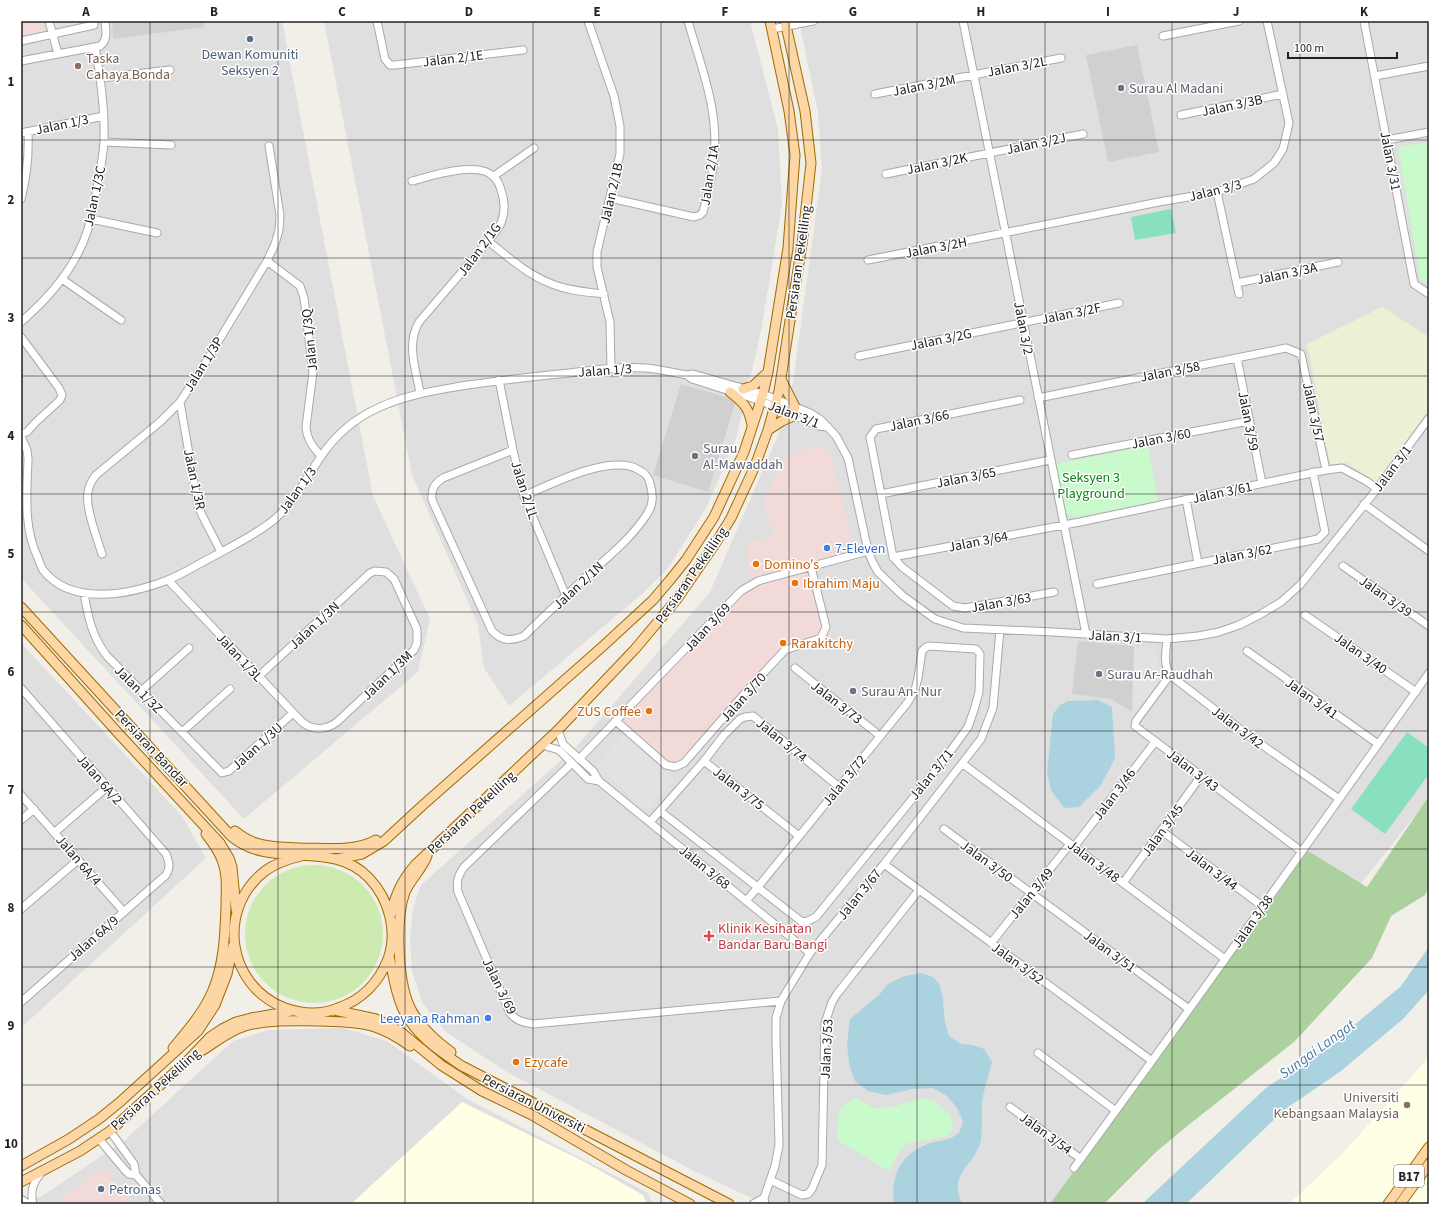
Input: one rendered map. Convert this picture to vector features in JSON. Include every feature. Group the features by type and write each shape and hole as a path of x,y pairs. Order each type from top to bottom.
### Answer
{"main road":[{"name":"Persiaran Pekeliling","path":"390,917 401,883 406,875 429,851 558,730 636,650 702,565 731,518 755,466 768,430 781,379 802,244 811,163 805,111 785,24"},
{"name":"Persiaran Pekeliling","path":"337,859 362,854 384,842 423,804 602,647 657,595 686,560 709,526 744,452 762,398 768,372 788,248 795,155 789,111 771,25"},
{"path":"743,389 753,386 768,372"},
{"path":"768,430 795,411 781,379"},
{"path":"730,392 744,403 749,411 752,427"},
{"name":"Persiaran Bandar","path":"21,607 232,836 240,843 251,849 263,852 301,856"},
{"name":"Persiaran Bandar","path":"21,625 220,843 229,858 234,876 236,912"},
{"path":"203,804 243,838 272,847 358,847 373,842 399,828"},
{"path":"156,1069 191,1027 203,1010 213,990 220,970 225,938 227,879 222,859 196,817"},
{"path":"429,851 424,864 413,878 406,891 402,903 399,935 401,975 404,992 412,1012 424,1028 444,1047 492,1082"},
{"path":"301,856 319,856 337,859 348,863 367,877 382,895 390,917 392,930 389,956 384,969 368,990 352,1002 333,1010 313,1013 292,1010 278,1005 264,997 253,986 240,966 234,944 236,912 248,889 261,875 277,864 301,856"},
{"name":"Persiaran Pekeliling","path":"21,1166 69,1139 99,1119 120,1102 198,1031 215,1005 226,974 234,944"},
{"name":"Persiaran Universiti","path":"389,956 402,1006 413,1027 434,1048 462,1066 492,1082 729,1204"},
{"name":"Persiaran Pekeliling","path":"21,1182 99,1139 110,1131 190,1059 210,1037 236,1022 292,1010"},
{"name":"Persiaran Universiti","path":"333,1010 376,1020 389,1025 402,1033 441,1065 482,1091 532,1116 626,1170 690,1204"},
{"path":"190,1059 229,1032 245,1026 265,1022 283,1021 353,1022 374,1027 394,1036 408,1044 445,1074 482,1091"},
{"name":"B17","path":"1388,1204 1429,1147"},
{"name":"B17","path":"1400,1204 1429,1164"}],"street":[{"path":"49,21 58,54"},
{"path":"21,41 94,25 94,21"},
{"path":"21,61 95,47 104,43 106,38 105,21"},
{"name":"Jalan 2/1E","path":"377,21 385,59 387,63 394,65 523,50"},
{"name":"Jalan 2/1B","path":"588,21 614,96 620,126 620,154 597,252 597,267 610,322 611,368"},
{"name":"Jalan 2/1A","path":"610,198 694,217 703,212 714,159 715,132 712,101 705,73 688,21"},
{"path":"771,25 813,21"},
{"name":"Jalan 3/2","path":"962,21 1086,634"},
{"path":"1163,36 1239,21"},
{"name":"Jalan 3/3","path":"1005,233 1217,192 1254,179 1274,163 1283,149 1289,123 1267,21"},
{"name":"Jalan 3/31","path":"1364,21 1414,284 1429,294"},
{"name":"Jalan 1/3C","path":"21,322 37,308 62,279 80,249 92,219 100,176 104,142 104,116 101,78 95,47"},
{"name":"Jalan 3/2L","path":"974,75 1061,58"},
{"path":"1375,76 1429,66"},
{"path":"101,78 170,70"},
{"name":"Jalan 3/2M","path":"875,94 974,75"},
{"name":"Jalan 3/3B","path":"1181,115 1283,94"},
{"name":"Jalan 1/3","path":"24,132 104,116"},
{"path":"21,199 27,175 29,152 24,132"},
{"path":"1387,140 1429,132"},
{"name":"Jalan 3/2J","path":"989,153 1083,134"},
{"path":"104,142 171,145"},
{"name":"Jalan 1/3P","path":"102,554 88,503 87,492 90,483 96,475 160,422 180,402 267,261 275,244 279,230 280,215 269,146"},
{"path":"412,181 457,170 470,169 484,171 494,176 534,148"},
{"name":"Jalan 3/2K","path":"886,174 989,153"},
{"name":"Jalan 2/1G","path":"420,393 412,350 415,329 419,322 488,241 501,223 504,211 504,198 500,185 494,176"},
{"name":"Jalan 3/3A","path":"1217,192 1239,294"},
{"path":"92,219 157,233"},
{"name":"Jalan 3/2H","path":"868,260 1005,233"},
{"path":"488,241 516,264 552,284 577,291 604,294"},
{"name":"Jalan 1/3Q","path":"267,261 300,286 304,298 313,372 306,434 312,446 321,456"},
{"name":"Jalan 3/3A","path":"1237,283 1338,262"},
{"path":"62,279 121,320"},
{"name":"Jalan 3/2F","path":"1023,322 1119,303"},
{"name":"Jalan 3/2G","path":"859,356 1023,322"},
{"path":"21,337 61,393 60,400 27,432 21,434"},
{"name":"Jalan 3/58","path":"1038,398 1286,348 1301,354"},
{"name":"Jalan 3/57","path":"1301,354 1326,470"},
{"name":"Jalan 3/59","path":"1237,358 1262,483"},
{"name":"Jalan 1/3","path":"21,437 27,450 28,459 27,520 32,547 43,569 60,585 84,593 107,594 131,591 168,580 263,528 283,512 292,501 321,456 347,427 362,416 380,407 420,393 499,380 611,368 647,368 688,375 693,374 743,389 762,398"},
{"name":"Jalan 1/3","path":"688,375 692,379 730,392 762,398"},
{"name":"Jalan 2/1L","path":"499,380 524,496 566,596"},
{"name":"Jalan 3/1","path":"762,398 795,411 819,426 828,427 843,448 848,458 868,551 873,563 886,580 903,596 935,619 963,628 1167,639 1219,632 1239,625 1281,602 1300,585 1377,489 1429,418"},
{"name":"Jalan 3/66","path":"893,557 870,437 876,429 1020,400"},
{"name":"Jalan 1/3R","path":"180,402 198,505 221,552"},
{"name":"Jalan 3/60","path":"1072,455 1249,421"},
{"name":"Jalan 2/1N","path":"513,450 443,478 436,482 432,494 432,500 492,631 497,636 509,640 524,636 624,543 642,522 652,506 653,495 649,478 646,474 634,466 616,464 595,467 524,496"},
{"name":"Jalan 3/65","path":"881,494 1050,460"},
{"name":"Jalan 3/61","path":"1063,525 1313,472 1342,468 1368,482 1377,489"},
{"name":"Jalan 3/62","path":"1097,584 1198,562 1318,539 1325,532 1313,472"},
{"path":"1186,499 1198,562"},
{"path":"1364,504 1429,551"},
{"name":"Jalan 3/64","path":"893,557 1063,525"},
{"name":"Jalan 3/69","path":"579,759 741,591 758,581 868,551"},
{"name":"Jalan 3/63","path":"893,557 902,566 953,606 965,608 1054,592"},
{"name":"Jalan 3/39","path":"1343,566 1429,626"},
{"name":"Jalan 3/70","path":"616,721 666,765 675,768 684,763 785,650 821,638 826,627 811,567"},
{"name":"Jalan 1/3M","path":"316,729 328,727 342,719 414,650 417,643 417,629 394,580 386,572 375,571 370,573"},
{"name":"Jalan 1/3N","path":"258,677 370,573"},
{"name":"Jalan 1/3L","path":"168,580 293,713 306,725 316,729"},
{"name":"Jalan 1/3Z","path":"84,593 90,625 99,646 219,771"},
{"name":"Jalan 3/40","path":"1306,614 1416,692"},
{"name":"Jalan 3/67","path":"765,1201 775,1166 779,1145 776,1018 781,1001 810,953 884,864 981,739 993,708 1000,630"},
{"path":"1167,639 1166,670 1170,675"},
{"name":"Jalan 3/71","path":"758,887 802,922 816,917 944,760 968,727 979,692 979,651 976,649 929,646 922,651"},
{"path":"141,691 189,648"},
{"name":"Jalan 3/72","path":"746,900 908,702 915,690 922,651"},
{"name":"Jalan 3/41","path":"1247,651 1378,744"},
{"name":"Jalan 3/73","path":"795,668 880,735"},
{"name":"Jalan 3/38","path":"1074,1168 1429,673"},
{"name":"Jalan 3/43","path":"1170,675 1136,721 1135,726 1154,742 1301,851"},
{"name":"Jalan 3/42","path":"1170,675 1245,733 1338,798"},
{"name":"Jalan 6A/2","path":"21,688 166,854 169,862 169,870 166,874"},
{"path":"182,732 230,689"},
{"name":"Jalan 1/3U","path":"219,771 222,773 229,771 293,713"},
{"name":"Jalan 3/74","path":"724,735 740,719 753,716 839,787"},
{"name":"Jalan 3/68","path":"558,730 563,744 593,771 599,781 810,953"},
{"name":"Jalan 3/75","path":"724,735 704,761 799,836"},
{"name":"Jalan 3/46","path":"1072,846 1154,742"},
{"name":"Jalan 3/68","path":"542,745 559,750 588,779 599,781"},
{"path":"650,822 704,761"},
{"name":"Jalan 3/69","path":"572,763 464,867 456,884 458,892 514,1017 519,1021 533,1024 781,1001"},
{"name":"Jalan 3/48","path":"963,764 1225,959"},
{"name":"Jalan 3/45","path":"1123,883 1201,776"},
{"path":"54,833 107,787"},
{"name":"Jalan 6A/4","path":"21,794 124,912"},
{"path":"21,820 34,809"},
{"path":"660,811 758,887"},
{"name":"Jalan 3/50","path":"944,829 1031,893"},
{"name":"Jalan 3/44","path":"1162,831 1262,906"},
{"name":"Jalan 3/49","path":"991,943 1031,893 1072,846"},
{"path":"21,909 78,860"},
{"name":"Jalan 3/52","path":"884,864 1152,1061"},
{"name":"Jalan 6A/9","path":"21,1002 166,874"},
{"name":"Jalan 3/53","path":"770,1180 802,1195 808,1194 812,1189 822,1166 825,1023 829,1009 837,994 919,890"},
{"name":"Jalan 3/51","path":"1031,893 1189,1009"},
{"path":"1038,1053 1116,1111"},
{"name":"Jalan 3/54","path":"1010,1107 1081,1159"},
{"path":"110,1131 134,1164 136,1174 159,1201 151,1204"},
{"path":"99,1139 129,1174 136,1174"},
{"path":"33,1204 32,1192 35,1181 44,1169"},
{"path":"21,1199 28,1204"},
{"path":"753,1204 765,1201"}],"shaded area":[{"path":"21,21 282,21 373,496 430,619 418,672 244,819 21,578"},
{"path":"21,21 42,21 45,32 21,37"},
{"path":"53,21 95,21 96,39 59,44"},
{"path":"112,21 203,21 204,27 113,39"},
{"path":"324,21 750,21 778,129 782,205 761,331 736,439 706,508 668,568 642,594 509,706 484,668 478,625 412,475"},
{"path":"799,21 1429,21 1429,798 1105,1204 764,1204 696,1172 507,1072 446,1032 423,1004 412,972 410,937 413,908 421,885 576,747 710,592 779,433 793,382 822,169 818,113"},
{"path":"1137,45 1159,152 1108,162 1086,55"},
{"path":"1382,307 1429,337 1429,410 1376,482 1347,463 1330,464 1307,344"},
{"path":"681,384 736,400 708,492 653,475"},
{"path":"822,445 831,455 854,551 751,578 746,549 750,542 775,536 763,505 783,457"},
{"path":"807,571 822,627 818,636 784,647 677,764 673,765 621,721 751,587 760,583"},
{"path":"1078,641 1154,648 1159,654 1158,666 1163,678 1137,715 1111,699 1072,694"},
{"path":"21,643 182,816 206,858 21,1028"},
{"path":"1134,646 1154,648 1159,654 1158,666 1163,678 1137,715 1132,712"},
{"path":"624,734 675,780 647,811 596,765"},
{"path":"343,1028 387,1041 467,1099 648,1193 653,1204 21,1204 42,1196 125,1140 233,1041 269,1030"},
{"name":"Universiti Kebangsaan Malaysia","path":"1429,1057 1429,1204 1289,1204 1342,1154"},
{"path":"462,1102 581,1160 643,1195 647,1204 351,1204"},
{"path":"103,1168 135,1204 52,1204"}],"green space":[{"path":"1429,142 1429,285 1420,279 1398,147"},
{"path":"1171,209 1176,233 1135,240 1131,217"},
{"name":"Seksyen 3 Playground","path":"1148,446 1158,501 1075,517 1066,513 1056,464"},
{"path":"1407,732 1429,748 1429,774 1385,834 1351,809"},
{"path":"1429,796 1429,887 1425,895 1391,916 1372,958 1294,1042 1156,1152 1104,1204 1050,1204 1308,851 1367,887"},
{"path":"321,865 341,870 353,876 368,890 378,907 382,920 382,948 378,961 372,973 358,988 341,998 328,1002 307,1003 287,998 275,992 260,978 250,961 246,948 245,927 250,907 256,895 270,880 287,870 300,866"},
{"path":"856,1098 873,1108 894,1107 920,1098 934,1101 949,1114 953,1123 952,1132 943,1137 907,1143 901,1149 889,1171 837,1140 839,1109"}],"water":[{"path":"1098,700 1112,707 1115,758 1101,785 1079,807 1064,808 1051,790 1047,773 1053,714 1060,705 1068,701"},
{"path":"1429,947 1429,990 1403,1019 1341,1071 1284,1110 1186,1204 1142,1204 1267,1087 1318,1055 1400,987"},
{"path":"921,973 933,977 940,985 945,1022 949,1036 961,1044 973,1045 984,1049 992,1062 983,1099 980,1144 959,1178 958,1194 962,1204 894,1204 893,1193 896,1174 905,1159 911,1153 930,1143 949,1139 959,1133 963,1122 957,1108 947,1096 933,1088 912,1089 886,1095 868,1091 855,1081 849,1064 847,1044 850,1019 879,995 889,983 905,976"}],"place":[{"name":"Dewan Komuniti Seksyen 2","path":"250,39"},
{"name":"Taska Cahaya Bonda","path":"78,66"},
{"name":"Surau Al Madani","path":"1121,88"},
{"name":"Surau Al-Mawaddah","path":"695,456"},
{"name":"7-Eleven","path":"827,548"},
{"name":"Domino's","path":"756,564"},
{"name":"Ibrahim Maju","path":"795,583"},
{"name":"Rarakitchy","path":"783,643"},
{"name":"Surau Ar-Raudhah","path":"1099,674"},
{"name":"Surau An- Nur","path":"853,691"},
{"name":"ZUS Coffee","path":"649,711"},
{"name":"Klinik Kesihatan Bandar Baru Bangi","path":"709,936"},
{"name":"Leeyana Rahman","path":"488,1018"},
{"name":"Ezycafe","path":"516,1062"},
{"name":"Universiti Kebangsaan Malaysia","path":"1407,1105"},
{"name":"Petronas","path":"101,1189"}],"water label":[{"name":"Sungai Langat","path":"1317,1049"}]}
